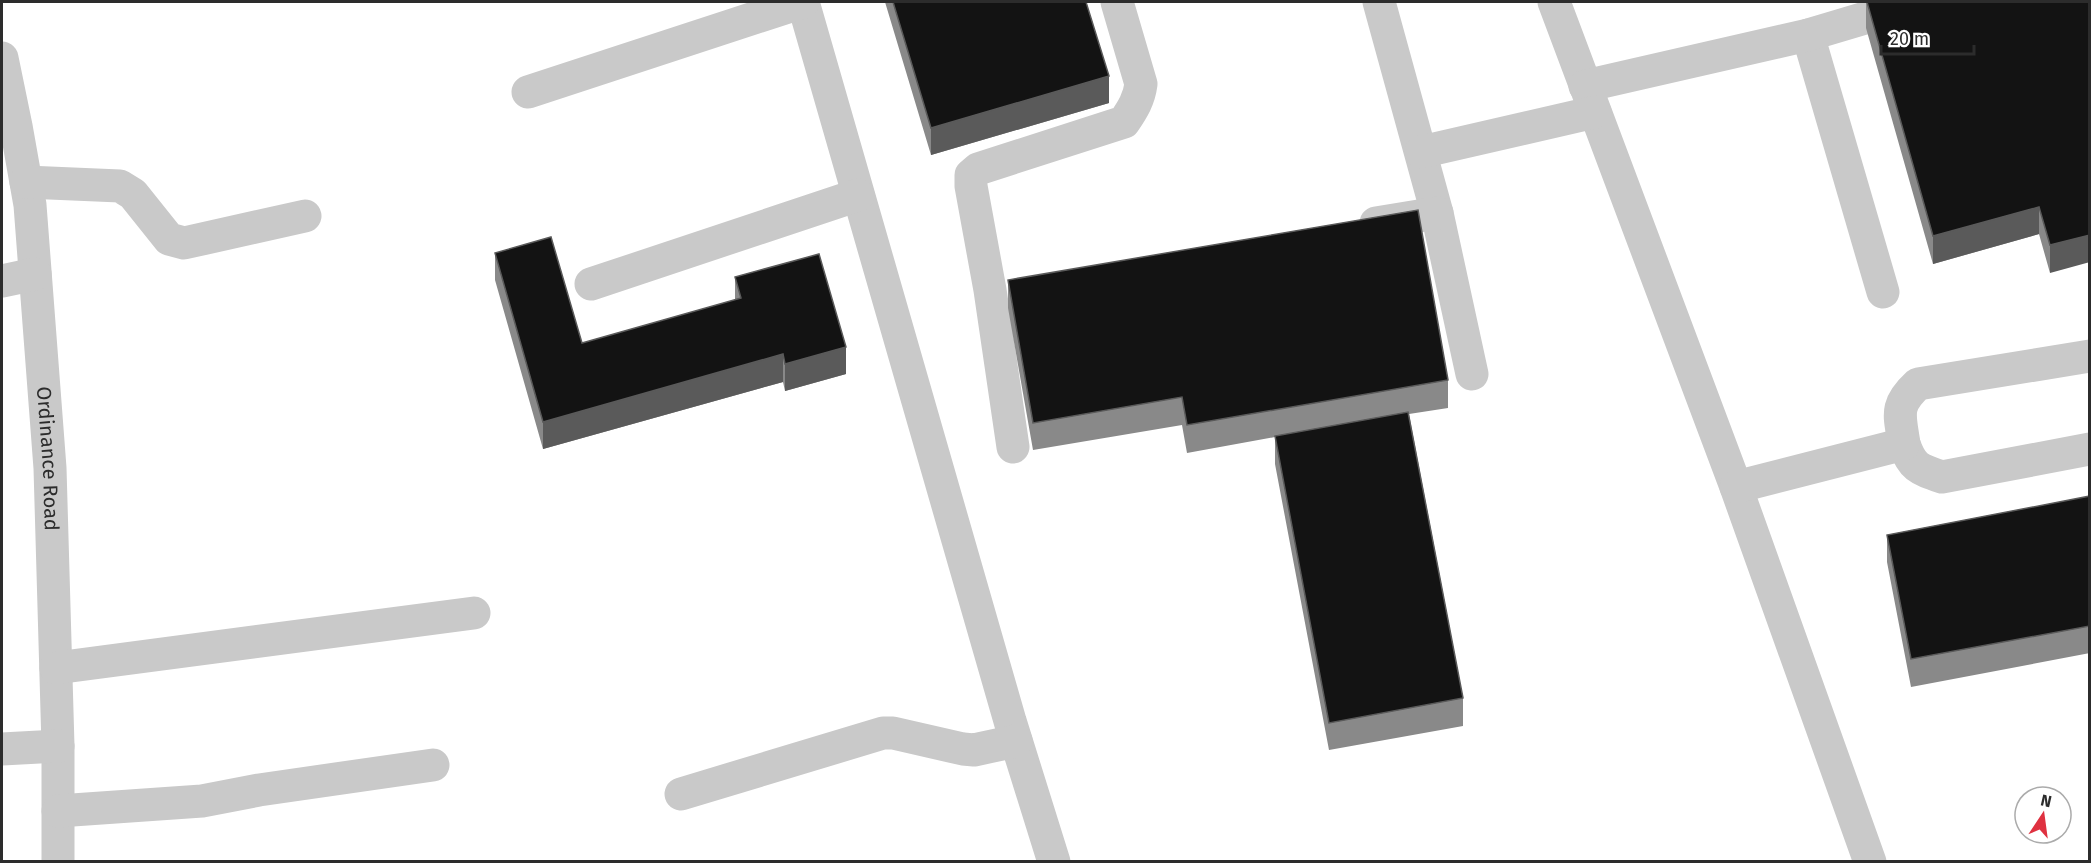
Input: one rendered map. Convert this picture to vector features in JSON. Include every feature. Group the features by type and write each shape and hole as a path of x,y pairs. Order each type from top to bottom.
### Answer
{"street":[{"path":"528,92 803,2 1016,741 1054,861"},
{"path":"1013,447 1001,288 971,186 972,175 978,169 1124,122 1139,96 1141,84 1117,2"},
{"path":"1379,2 1437,213 1472,374"},
{"path":"1554,2 1736,487 1870,861"},
{"path":"1421,152 1590,99 1919,2"},
{"path":"1808,35 1882,292"},
{"name":"Ordinance Road","path":"2,58 16,126 19,198 35,274 50,468 58,746 58,861"},
{"path":"19,198 120,186 133,194 169,239 184,243 305,216"},
{"path":"591,284 858,195"},
{"path":"1342,229 1437,213"},
{"path":"2,281 35,274"},
{"path":"2090,356 1918,384 1907,394 1899,409 1904,444 1910,461 1924,471 1941,477 2090,449"},
{"path":"1736,487 1904,444"},
{"path":"56,668 474,614"},
{"path":"681,794 883,733 893,733 974,750 1016,741"},
{"path":"2,749 58,746"},
{"path":"58,811 202,801 259,790 433,765"}],"building":[{"path":"893,2 1086,2 1109,76 931,128"},
{"path":"1867,2 2090,2 2090,235 2050,245 2039,207 1933,236"},
{"path":"1418,210 1448,380 1187,425 1182,397 1033,423 1008,280"},
{"path":"551,237 582,343 741,298 735,277 819,254 846,347 785,364 783,354 543,422 495,253"},
{"path":"1408,412 1463,698 1329,723 1275,436"},
{"path":"2090,496 2090,626 1911,659 1887,535"}]}
